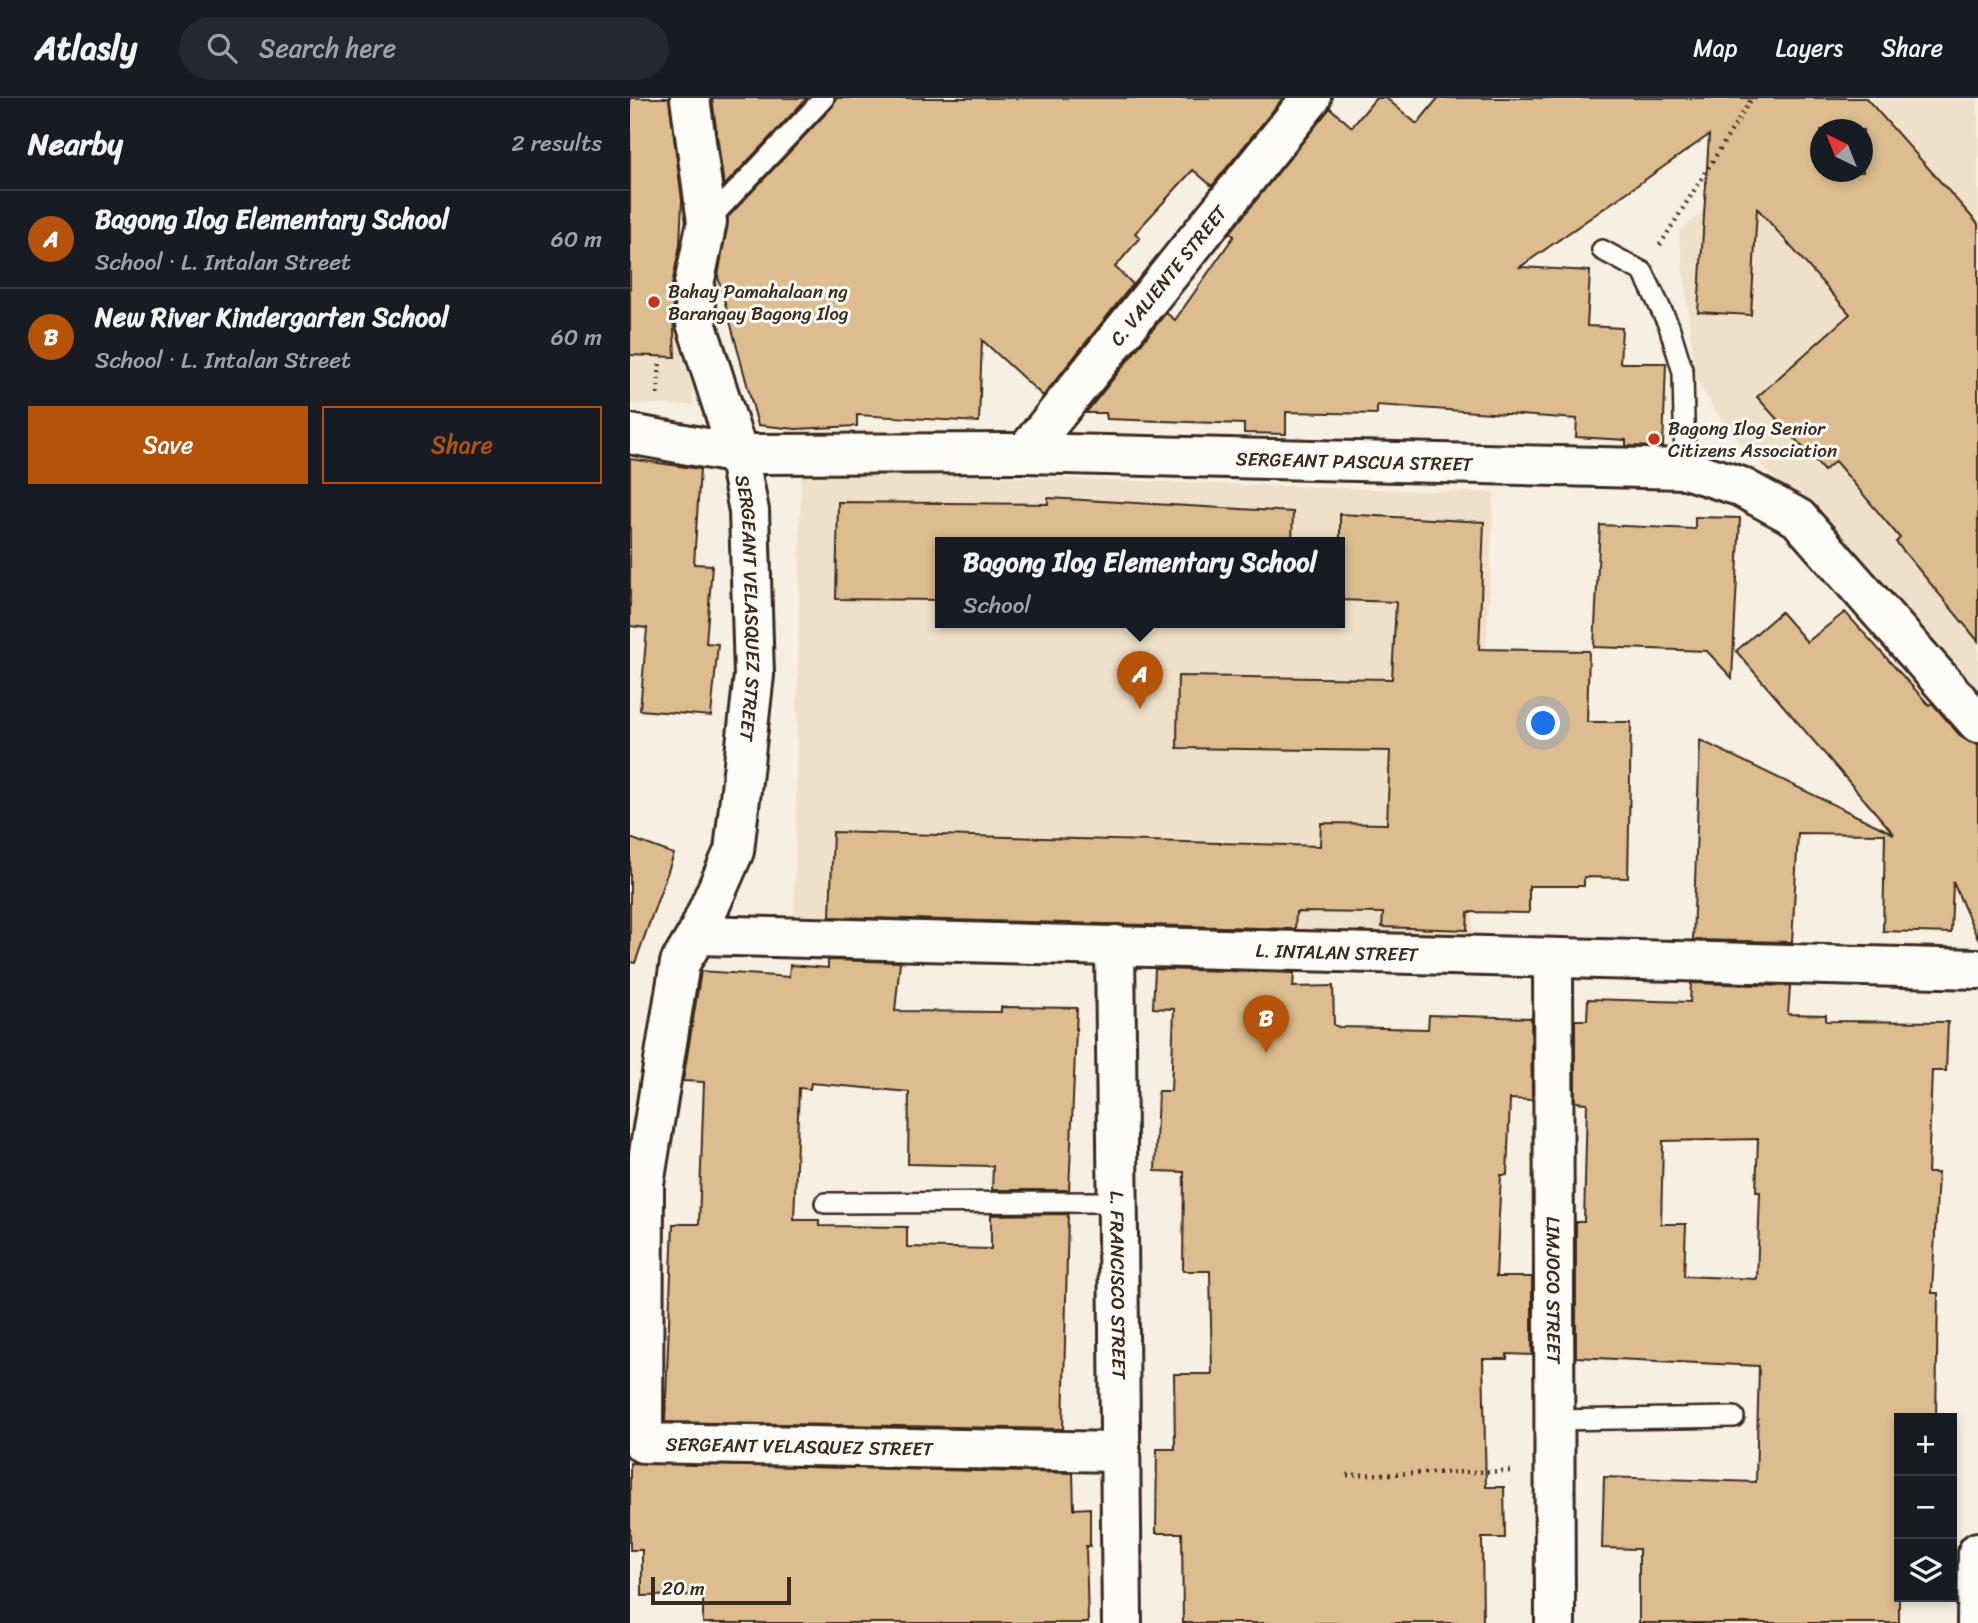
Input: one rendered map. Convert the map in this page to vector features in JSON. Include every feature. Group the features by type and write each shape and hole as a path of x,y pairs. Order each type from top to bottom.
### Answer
{"street":[{"name":"SERGEANT VELASQUEZ STREET","path":"690,98 707,222 694,284 696,323 738,454 749,511 754,675 734,851 697,935 680,963 644,1184 643,1443 1119,1452"},
{"name":"C. VALIENTE STREET","path":"1025,453 1311,98"},
{"name":"SERGEANT PASCUA STREET","path":"630,434 738,454 1025,453 1685,469 1739,486 1798,518 1978,723"},
{"name":"L. INTALAN STREET","path":"697,935 1978,969"},
{"name":"L. FRANCISCO STREET","path":"1115,945 1122,1623"},
{"name":"LIMJOCO STREET","path":"1553,958 1555,1623"},
{"path":"1977,1623 1978,1552"}],"lane":[{"path":"707,222 824,98"},
{"path":"1602,250 1643,272 1669,326 1684,372 1685,469"},
{"path":"825,1203 1117,1202"},
{"path":"1554,1420 1734,1417"}],"path":[{"path":"1643,272 1752,98"},
{"path":"1347,1475 1554,1467"}],"shaded area":[{"path":"1841,98 1978,98 1978,700 1742,444 1716,412 1696,379 1679,232 1810,124 1810,182 1873,182 1873,119 1816,119"},
{"path":"630,226 688,230 693,405 630,404"},
{"path":"801,470 1494,493 1472,940 794,925"}],"building":[{"path":"630,98 669,98 682,200 680,245 672,285 675,357 630,355"},
{"path":"712,98 807,98 724,186"},
{"path":"836,98 1283,98 1212,186 1193,170 1135,233 1140,238 1115,267 1133,284 1043,396 982,340 979,422 857,415 857,426 796,429 758,425 718,277 728,217 833,106"},
{"path":"1376,98 1386,98 1417,124 1438,98 1866,98 1978,224 1978,641 1896,542 1900,538 1835,461 1824,471 1757,397 1850,314 1757,208 1751,315 1698,312 1709,135 1520,267 1590,271 1587,326 1622,328 1620,363 1666,363 1663,447 1626,446 1626,440 1576,437 1577,419 1377,405 1377,414 1286,412 1286,434 1244,433 1244,424 1107,419 1106,413 1086,413 1166,313 1175,320 1234,236 1230,233 1330,108 1352,127"},
{"path":"630,459 700,469 694,564 712,565 706,643 718,644 711,716 640,710 647,628 630,626"},
{"path":"1048,498 1293,512 1292,537 935,537 935,600 836,599 838,502 1048,504"},
{"path":"1340,514 1484,522 1479,649 1589,651 1587,722 1631,722 1628,878 1584,877 1584,886 1529,886 1529,913 1468,912 1467,930 1382,927 1383,913 1296,912 1295,929 830,917 833,832 1320,846 1321,823 1387,824 1390,751 1177,748 1178,676 1392,679 1396,602 1345,600 1345,537 1340,537"},
{"path":"1695,517 1740,518 1732,678 1707,651 1594,647 1600,525 1695,529"},
{"path":"1781,612 1807,642 1845,612 1962,738 1978,744 1978,939 1953,882 1951,933 1883,931 1885,834 1798,833 1792,942 1693,940 1700,740 1894,834 1736,651"},
{"path":"630,838 674,854 635,963 630,962"},
{"path":"828,960 900,962 895,1011 1001,1012 1001,1007 1077,1008 1069,1190 992,1190 993,1166 908,1164 909,1092 811,1083 810,1089 799,1088 794,1220 819,1220 819,1226 907,1227 907,1247 991,1249 991,1215 1068,1214 1063,1429 665,1422 673,1224 699,1224 704,1082 683,1081 701,971 789,977 790,965 828,968"},
{"path":"1155,969 1294,973 1293,987 1333,986 1334,1025 1339,1027 1428,1029 1429,1015 1531,1018 1532,1100 1510,1099 1507,1175 1501,1175 1496,1277 1532,1277 1532,1355 1507,1354 1507,1359 1483,1359 1486,1487 1504,1487 1505,1538 1482,1538 1483,1623 1183,1623 1182,1533 1156,1533 1157,1449 1175,1449 1174,1374 1212,1374 1210,1271 1183,1271 1184,1172 1155,1171 1158,1091 1171,1091 1174,1009 1153,1008"},
{"path":"1691,983 1790,986 1788,1014 1826,1015 1826,1021 1948,1022 1946,1071 1932,1071 1928,1173 1938,1173 1932,1293 1938,1293 1936,1413 1894,1413 1894,1602 1899,1602 1899,1623 1639,1623 1639,1549 1602,1548 1604,1477 1756,1482 1759,1366 1576,1357 1576,1222 1584,1222 1587,1103 1575,1102 1575,1020 1587,1020 1588,999 1690,1002","holes":["1758,1139 1756,1192 1760,1192 1757,1279 1684,1276 1686,1224 1661,1224 1663,1141"]},
{"path":"630,1463 1073,1473 1074,1509 1090,1508 1090,1546 1086,1546 1088,1623 703,1623 703,1595 642,1596 642,1550 630,1550"}],"place":[{"name":"Bahay Pamahalaan ng Barangay Bagong Ilog","path":"654,302"},
{"name":"Bagong Ilog Senior Citizens Association","path":"1654,439"},
{"name":"Bagong Ilog Elementary School","path":"1140,709"},
{"name":"New River Kindergarten School","path":"1266,1053"}]}
